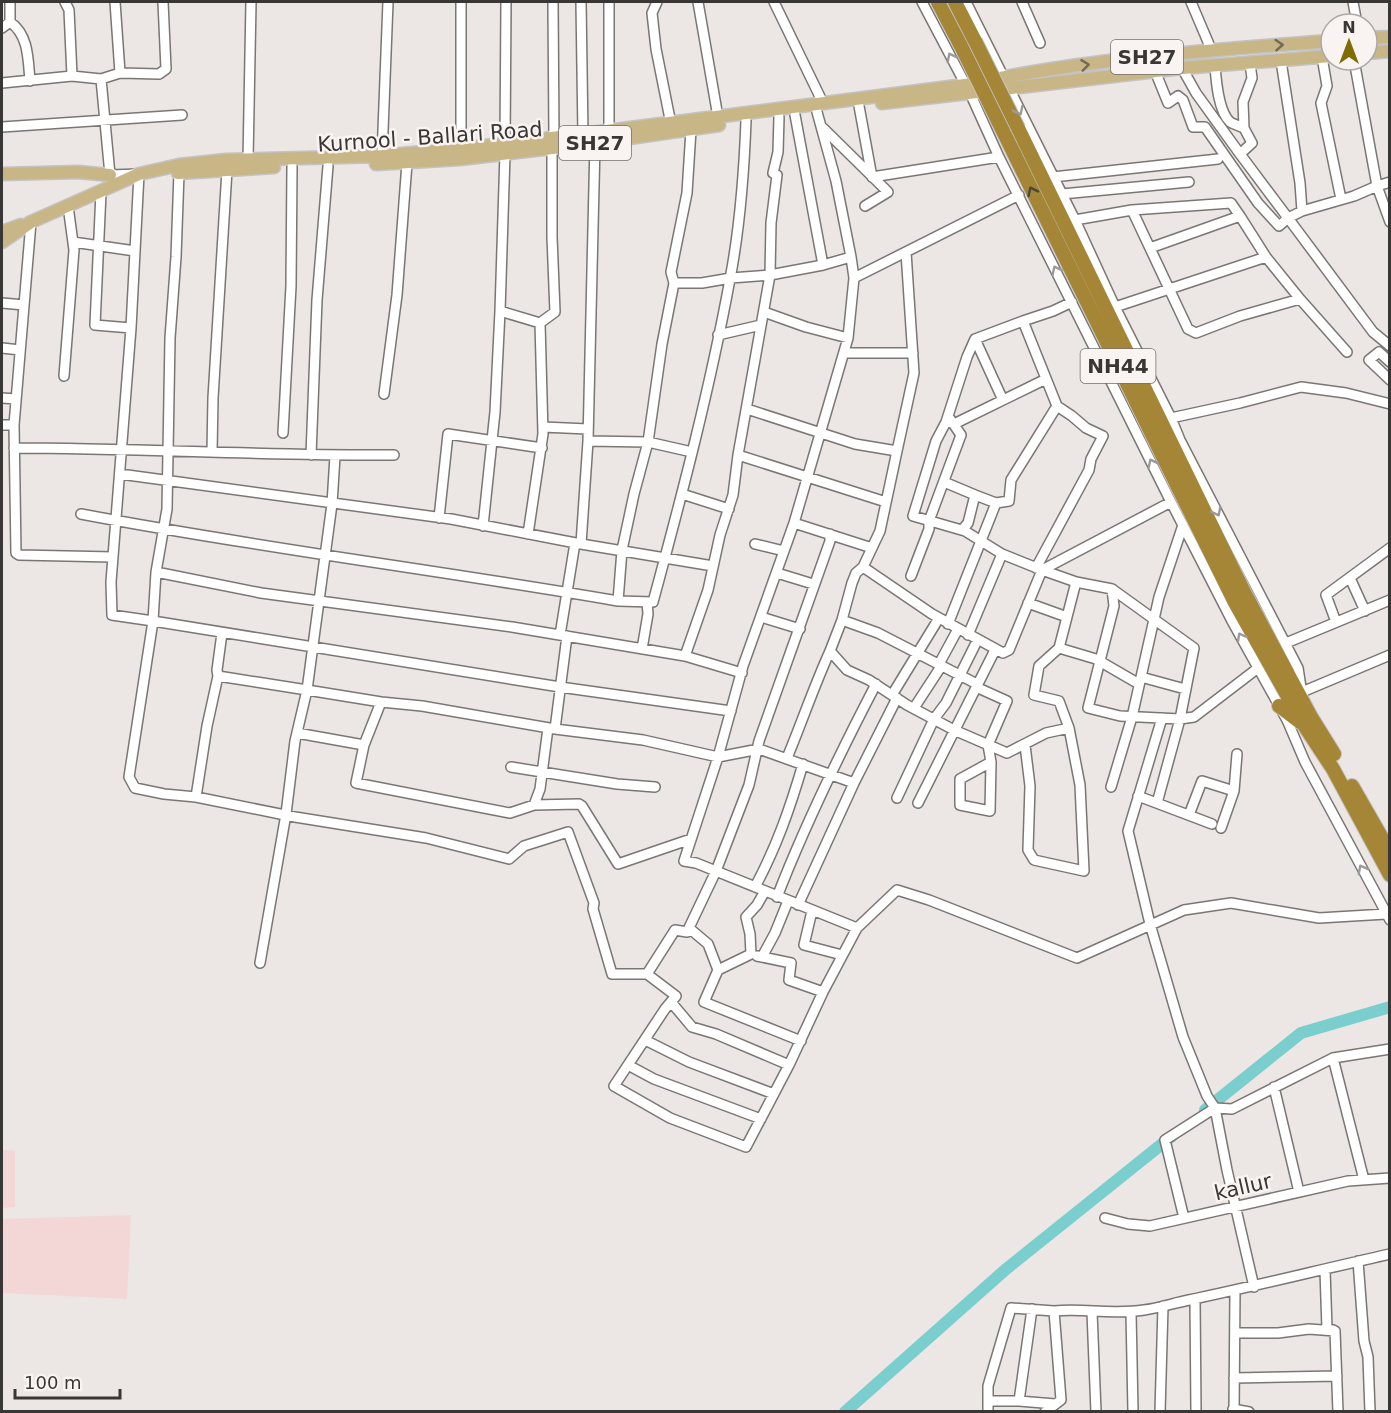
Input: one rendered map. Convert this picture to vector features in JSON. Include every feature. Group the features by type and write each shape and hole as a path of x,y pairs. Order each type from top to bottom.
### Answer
{"highway":[{"name":"NH44","path":"938,2 1234,601 1304,725 1333,769 1389,874"},
{"name":"NH44","path":"955,2 975,41 1003,84 1018,128 1244,592 1389,852"},
{"path":"1279,706 1304,725"}],"main road":[{"name":"SH27","path":"1003,84 1211,50 1319,42"},
{"name":"SH27","path":"1003,84 1319,58"},
{"name":"Kurnool - Ballari Road","path":"138,174 407,163 505,149 595,143 795,115 820,107 858,106 1003,84"},
{"name":"Kurnool - Ballari Road","path":"553,144 583,136 718,117 968,89"},
{"name":"Kurnool - Ballari Road","path":"4,233 138,174 179,165 248,160 382,156 461,149 505,149"},
{"path":"2,174 78,172 111,175"}],"street":[{"path":"10,2 6,25 14,25 26,42 30,81"},
{"path":"65,2 69,10 72,76"},
{"path":"116,2 120,73"},
{"path":"2,83 72,76 101,80 120,73 159,74 166,69 163,2"},
{"path":"248,160 251,2"},
{"path":"382,156 388,2"},
{"path":"461,2 461,149"},
{"path":"483,526 492,441 500,311 505,149 506,2"},
{"path":"540,323 555,312 552,237 553,2"},
{"path":"581,2 583,136"},
{"path":"609,2 609,132"},
{"path":"657,2 652,13 656,49 671,124"},
{"path":"698,2 718,117"},
{"path":"774,2 820,107 821,126 836,181 854,278 848,338 794,523 742,673 718,757 684,861 716,871 857,928"},
{"path":"179,173 170,338 164,530 156,572 153,621 129,777 135,788 426,838 509,859 524,846 568,832 594,903 593,909 612,974 647,974 676,996 614,1086 670,1118 746,1147 857,928 897,890 1077,958 1184,910 1231,903 1320,918 1388,917 1171,502 999,157 968,89 922,2"},
{"path":"966,2 1003,84 1075,220 1115,308 1180,440 1286,643 1298,668 1303,697 1389,655"},
{"path":"1022,2 1040,43"},
{"path":"1191,2 1211,50"},
{"path":"1281,61 1300,183 1302,212"},
{"path":"1240,154 1252,142 1244,128 1243,102 1252,78 1250,64"},
{"path":"1215,65 1218,92 1223,108 1230,121 1244,128"},
{"path":"1182,68 1196,93 1240,154 1373,332 1389,346"},
{"path":"1155,71 1168,103 1178,96 1183,100 1193,127 1205,127 1258,203 1279,226 1288,218 1302,212 1389,182"},
{"path":"1327,72 1327,86 1321,103 1341,200"},
{"path":"1356,72 1377,186 1389,222"},
{"path":"101,80 111,175 138,174 132,328 111,582 112,615 560,687 731,711"},
{"path":"858,106 872,177"},
{"path":"2,126 182,115"},
{"path":"795,115 823,265"},
{"path":"685,656 708,590 733,495 770,275 771,224 777,175 773,174 778,152 779,117"},
{"path":"81,514 164,530 618,601 653,602 682,494 731,278 743,181 746,121"},
{"path":"821,126 888,192 865,206"},
{"path":"618,601 622,550 648,442 662,344 674,283 671,273 687,193 691,130"},
{"path":"534,805 540,789 560,687 567,592 578,544 588,441 595,143"},
{"path":"872,177 999,157"},
{"path":"1053,177 1218,159"},
{"path":"384,394 397,295 407,163"},
{"path":"311,454 317,300 328,166"},
{"path":"283,433 291,286 292,167"},
{"path":"212,452 213,398 227,170"},
{"path":"1062,194 1189,182"},
{"path":"101,192 95,325 132,328"},
{"path":"854,278 1019,195"},
{"path":"1075,220 1132,210 1231,203 1266,257 1347,352"},
{"path":"64,376 73,269 73,243 68,206"},
{"path":"1132,210 1188,329 1196,333 1240,316 1300,299"},
{"path":"1150,249 1240,216"},
{"path":"31,222 14,424 16,553 19,555 113,557"},
{"path":"73,243 135,251"},
{"path":"787,758 807,709 813,686 842,620 856,573 863,567 880,531 914,373 906,252"},
{"path":"674,283 702,283 770,275 851,257"},
{"path":"1115,308 1266,257"},
{"path":"1072,302 975,339 967,357 949,420 936,441 913,516 962,530 1002,554 1039,569 1076,582 1112,589 1194,648 1180,719 1157,803"},
{"path":"2,303 24,305"},
{"path":"500,311 540,323"},
{"path":"764,312 806,327 848,338"},
{"path":"863,567 977,641 1003,653 1009,650 1039,569 1089,470 1091,459 1103,436 1086,428 1057,405 1023,321"},
{"path":"528,534 542,448 540,323"},
{"path":"718,335 761,325"},
{"path":"975,339 1002,398"},
{"path":"2,348 20,351"},
{"path":"1389,362 1379,352 1369,360 1389,380"},
{"path":"844,353 913,353"},
{"path":"949,420 1046,379"},
{"path":"1171,418 1301,387 1346,393 1389,404"},
{"path":"2,398 16,399"},
{"path":"944,482 996,503 1009,501 1011,480 1057,405"},
{"path":"747,409 855,444 897,451"},
{"path":"911,576 962,435 949,420"},
{"path":"2,425 14,424"},
{"path":"543,427 588,429"},
{"path":"439,518 448,434 542,448"},
{"path":"588,441 648,442 692,452"},
{"path":"14,447 122,448 335,456 393,455"},
{"path":"738,455 886,502"},
{"path":"260,963 286,814 297,733 307,690 332,504 335,456"},
{"path":"120,474 439,518 713,566"},
{"path":"682,494 729,509"},
{"path":"962,530 968,523 975,495"},
{"path":"1039,569 1171,502"},
{"path":"948,624 996,503"},
{"path":"794,523 872,548"},
{"path":"1111,787 1132,717 1159,597 1183,525"},
{"path":"647,974 675,930 687,932 716,871 749,785 759,741 800,629 830,534"},
{"path":"755,544 784,551"},
{"path":"1336,622 1326,595 1388,553"},
{"path":"968,635 1002,554"},
{"path":"156,572 261,592 685,656 742,673"},
{"path":"777,573 813,584"},
{"path":"1350,578 1365,610"},
{"path":"1025,745 1030,786 1028,850 1034,860 1084,871 1080,785 1069,728 1059,701 1034,695 1039,666 1059,648 1076,582"},
{"path":"1112,589 1114,606 1088,708 1132,717 1180,719 1194,717 1258,668"},
{"path":"1286,643 1389,600"},
{"path":"642,649 648,614 647,602"},
{"path":"1028,603 1067,616"},
{"path":"761,617 800,629"},
{"path":"798,905 895,697 939,618"},
{"path":"842,620 878,633 1007,701 988,745 991,762 990,811 960,805 960,779 991,762"},
{"path":"914,708 958,629"},
{"path":"196,797 207,726 218,676 222,633"},
{"path":"897,798 934,719 945,703 977,641"},
{"path":"1059,648 1099,661 1140,681 1185,689"},
{"path":"918,803 995,650"},
{"path":"830,651 848,670 954,730 1007,753 1046,733 1069,728"},
{"path":"218,676 381,702 422,706 551,728 643,740 718,757 759,749 854,783"},
{"path":"777,897 801,835 876,684"},
{"path":"381,702 364,745 356,783 510,813 534,805 579,804 618,864 690,839"},
{"path":"1162,718 1128,831 1150,924 1184,1037 1207,1096 1215,1108 1254,1287"},
{"path":"297,733 364,745"},
{"path":"1221,828 1234,791 1237,754"},
{"path":"755,887 785,825 803,764"},
{"path":"511,767 655,787"},
{"path":"1190,815 1202,781 1234,791"},
{"path":"1138,796 1212,824"},
{"path":"751,954 746,917 757,905 765,891"},
{"path":"762,957 788,901"},
{"path":"812,911 804,945 842,955"},
{"path":"689,928 708,944 718,970"},
{"path":"801,1041 704,1002 718,970 751,954 791,963 789,980 823,992"},
{"path":"671,1002 692,1028 716,1034 789,1065"},
{"path":"645,1040 689,1062 774,1094"},
{"path":"1184,1218 1165,1140 1215,1108 1232,1109 1333,1058 1389,1049"},
{"path":"1333,1058 1364,1180"},
{"path":"628,1065 654,1079 761,1119"},
{"path":"1274,1087 1299,1192"},
{"name":"kallur","path":"1106,1218 1128,1224 1150,1226 1348,1181 1389,1178"},
{"path":"988,1412 987,1386 1011,1308 1131,1312 1254,1287 1389,1254"},
{"path":"1358,1261 1368,1357 1370,1412"},
{"path":"1325,1270 1327,1329 1335,1331"},
{"path":"1235,1291 1234,1410 1249,1412"},
{"path":"1195,1299 1196,1412"},
{"path":"1160,1412 1163,1306"},
{"path":"1019,1401 1032,1309"},
{"path":"1045,1412 1061,1400 1054,1311"},
{"path":"1092,1312 1096,1412"},
{"path":"1131,1312 1133,1412"},
{"path":"1236,1333 1278,1333 1309,1329 1335,1331"},
{"path":"1335,1331 1338,1412"},
{"path":"1234,1378 1337,1376"},
{"path":"988,1401 1055,1404"}],"shaded area":[{"path":"2,1150 15,1151 15,1207 2,1208"},
{"path":"131,1215 127,1299 2,1293 2,1219"}],"waterway":[{"path":"1205,1110 1301,1033 1390,1007"},
{"path":"845,1412 1005,1270 1172,1136"}]}
